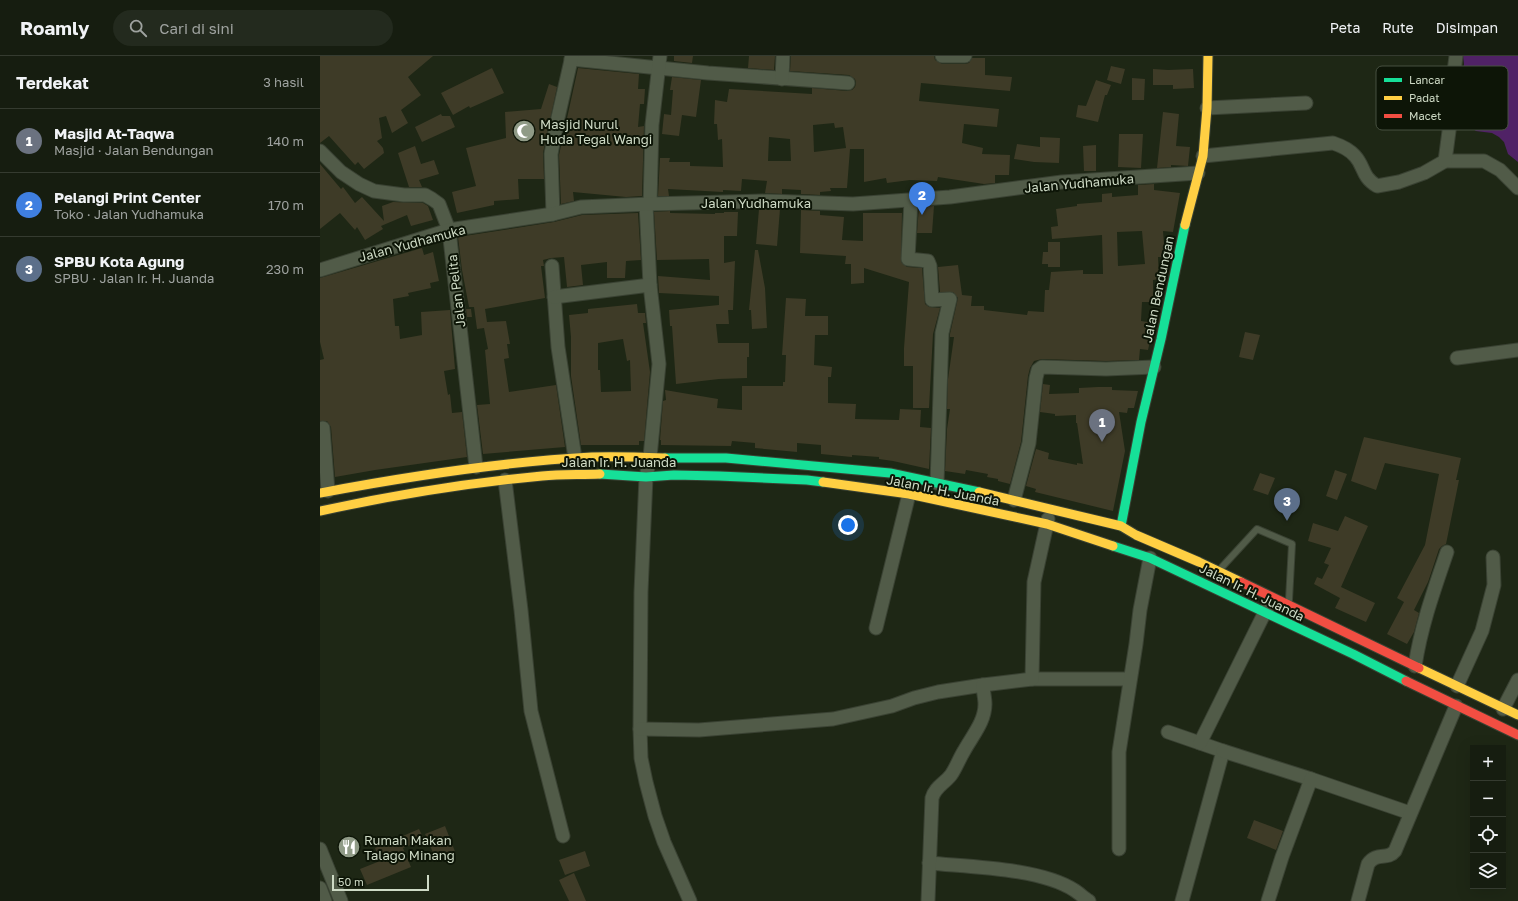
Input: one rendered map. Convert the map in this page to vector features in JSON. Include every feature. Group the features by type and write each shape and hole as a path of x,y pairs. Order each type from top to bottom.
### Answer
{"main road":[{"name":"Jalan Bendungan","path":"1121,526 1190,202 1203,156 1207,108 1208,56"},
{"name":"Jalan Ir. H. Juanda","path":"324,492 377,482 476,467 575,458 726,458 890,473 1049,508 1121,526 1136,535 1186,555 1218,572 1518,715"},
{"path":"426,474 427,490"},
{"name":"Jalan Ir. H. Juanda","path":"320,511 427,490 468,484 544,476 611,474 646,477 757,477 808,480 909,494 1030,522 1047,524 1150,558 1518,735"}],"street":[{"path":"782,78 783,56"},
{"path":"942,56 965,56"},
{"path":"1455,66 1456,56"},
{"path":"552,214 551,154 572,58 659,62 708,73 848,84"},
{"path":"659,62 652,125 648,204 650,285 659,364 650,457 646,477 641,592 641,758 655,816 690,901"},
{"path":"1207,108 1306,103"},
{"path":"1445,161 1449,130"},
{"path":"1203,156 1333,143 1346,148 1356,157 1368,180 1376,186 1399,182 1424,173 1445,161 1484,161 1500,170 1518,188"},
{"name":"Jalan Pelita","path":"320,151 341,172 359,184 374,191 426,196 432,198 438,204 449,230 476,467"},
{"name":"Jalan Yudhamuka","path":"320,270 449,230 552,214 581,207 767,202 853,204 950,197 1062,182 1198,173"},
{"path":"911,200 908,259 928,261 930,266 932,300 950,298 942,333 937,483"},
{"path":"552,266 558,347 575,458"},
{"path":"554,297 650,285"},
{"path":"1457,358 1518,350"},
{"path":"1014,500 1029,443 1038,370 1042,367 1106,369 1154,367"},
{"path":"323,428 324,492"},
{"path":"505,480 521,610 531,712 563,836"},
{"path":"876,628 909,494"},
{"path":"1032,679 1034,582 1047,524 1049,508"},
{"path":"1415,666 1418,643 1426,613 1447,552"},
{"path":"1458,686 1482,631 1494,585 1493,557"},
{"path":"1119,848 1119,752 1140,610 1150,558"},
{"path":"1200,743 1272,598"},
{"path":"640,729 698,730 833,719 892,706 914,698 938,692 1032,679 1130,679"},
{"path":"1503,708 1518,680"},
{"path":"928,901 932,798 934,791 951,775 968,742 977,731 985,704 983,685"},
{"path":"1358,901 1368,864 1376,857 1393,853 1456,706"},
{"path":"1168,732 1410,813"},
{"path":"1182,901 1223,751"},
{"path":"1268,901 1282,857 1311,779"},
{"path":"320,849 341,901"},
{"path":"929,863 1013,871 1053,880 1074,889 1089,901"},
{"path":"320,888 325,901"}],"lane":[{"path":"1218,572 1258,529 1292,544 1289,605"}],"shaded area":[{"path":"1463,56 1518,56 1518,162 1508,154 1504,142 1499,137 1492,133 1474,130 1508,130 1508,66 1464,66"}],"building":[{"path":"320,56 433,56 408,77 421,95 401,110 408,123 392,133 386,116 379,118 382,138 377,141 383,148 384,153 364,169 358,162 355,165 329,136 320,143"},
{"path":"674,56 693,56 692,63 674,61"},
{"path":"749,56 775,56 774,70 748,68"},
{"path":"791,56 934,56 935,60 942,64 965,64 969,63 972,58 985,58 985,75 1012,77 1010,91 921,83 919,101 999,109 997,127 964,124 962,143 983,148 982,154 1010,155 1009,175 995,175 995,183 984,184 938,177 937,181 910,180 887,183 886,178 864,182 864,149 850,149 847,188 830,188 831,191 820,192 820,195 801,194 801,190 782,189 782,194 765,193 767,181 742,179 741,191 723,190 723,192 668,189 669,196 658,196 660,158 670,158 669,162 690,162 690,166 723,167 722,139 718,140 717,124 714,124 715,100 727,102 729,89 812,94 812,88 847,91 852,90 856,83 855,79 849,75 790,71","holes":["834,123 835,128 843,127 846,148 814,152 813,125","769,137 790,139 791,161 768,161"]},
{"path":"1111,66 1125,69 1121,84 1107,80"},
{"path":"492,68 504,93 470,108 469,106 453,115 441,93"},
{"path":"578,68 639,74 638,89 645,89 644,104 640,104 638,127 644,126 642,196 626,197 573,192 574,201 561,204 559,155"},
{"path":"1153,69 1193,69 1194,88 1173,89 1173,85 1153,85"},
{"path":"672,77 701,80 696,117 682,115 679,136 662,134 664,114 671,115 673,90 670,90"},
{"path":"1132,78 1145,79 1144,100 1132,100"},
{"path":"1096,80 1111,85 1107,95 1105,95 1098,122 1076,117 1078,105 1086,106"},
{"path":"549,84 557,87 543,153 544,179 518,179 519,199 494,201 494,205 457,213 452,192 476,186 466,148 506,138 505,112 541,109"},
{"path":"1163,112 1179,114 1176,146 1190,147 1188,166 1171,165 1171,167 1157,168"},
{"path":"441,114 442,116 450,116 455,127 422,142 415,127"},
{"path":"1119,134 1143,134 1141,168 1118,167"},
{"path":"1040,137 1060,138 1059,163 1034,162 1014,159 1017,144 1040,147"},
{"path":"1096,145 1096,171 1084,171 1083,146"},
{"path":"415,146 421,164 434,160 439,174 419,180 422,187 409,187 398,153"},
{"path":"320,164 341,189 343,187 355,203 362,197 384,221 382,206 393,202 423,203 428,206 433,220 411,226 407,215 381,226 383,229 365,240 357,227 355,230 340,213 320,229"},
{"path":"1154,184 1154,190 1180,193 1173,232 1163,231 1165,257 1158,257 1159,279 1153,280 1153,302 1142,302 1141,321 1154,323 1148,350 1140,349 1139,360 1106,361 1042,359 1034,361 1028,376 1021,442 1010,484 998,481 998,479 987,477 988,474 966,470 965,474 945,471 947,429 950,409 947,409 948,379 954,337 950,337 950,334 958,298 953,292 940,292 938,267 958,265 962,295 972,296 971,306 984,306 984,310 1027,315 1028,311 1044,312 1045,290 1049,290 1051,272 1083,270 1083,274 1103,274 1102,235 1052,239 1051,227 1058,226 1056,209 1077,206 1077,204 1102,202 1102,194 1112,193 1112,197 1138,195 1138,185","holes":["1142,231 1145,264 1118,266 1117,232"]},
{"path":"934,206 932,233 917,233 919,207"},
{"path":"759,209 780,209 777,246 756,244"},
{"path":"801,210 820,211 820,215 844,217 842,240 863,241 863,213 902,213 901,262 907,267 922,268 925,304 929,307 940,308 933,334 929,408 913,408 913,366 904,366 909,282 864,268 864,283 851,284 851,264 845,264 846,256 800,253"},
{"path":"670,211 670,213 715,214 724,212 738,212 737,236 724,236 724,263 735,261 733,310 728,310 729,324 716,324 718,343 749,343 747,378 719,379 676,384 672,326 670,326 669,310 719,305 719,296 659,293 658,276 710,280 709,259 657,260 654,212"},
{"path":"638,213 641,260 626,261 625,278 607,278 607,262 581,265 583,285 567,287 564,257 551,258 543,260 544,266 541,266 545,298 485,309 487,322 506,321 510,344 507,344 509,358 504,359 509,392 556,385 565,447 483,454 477,405 490,404 485,350 488,349 484,328 477,329 474,307 469,307 458,237 554,222 582,215"},
{"path":"1048,242 1060,242 1060,267 1048,267 1048,264 1042,264 1043,252 1048,252"},
{"path":"422,248 424,255 433,252 439,281 430,283 431,288 408,293 409,296 393,299 395,326 399,326 400,339 422,335 421,312 450,310 455,369 444,371 448,395 450,394 452,413 462,412 467,457 335,477 331,427 327,421 320,421 320,360 324,359 320,342 320,278"},
{"path":"755,250 758,250 765,288 767,328 752,329 751,310 749,310"},
{"path":"786,298 806,299 805,316 828,316 828,335 815,335 814,365 832,367 831,377 828,377 828,403 856,404 855,419 899,420 900,409 921,410 920,427 931,428 929,469 879,459 879,457 852,455 852,457 821,454 821,445 797,443 797,452 755,448 755,443 732,441 731,446 661,445 660,440 663,401 666,400 665,390 718,399 717,408 742,410 742,386 783,386 783,382 785,382 786,355 782,355"},
{"path":"637,304 638,313 645,313 646,323 643,323 650,372 644,441 639,441 639,445 581,445 571,376 571,337 569,315 588,313 588,309","holes":["623,339 627,361 630,360 631,391 601,392 600,370 598,370 598,343"]},
{"path":"466,309 471,309 472,317 467,317"},
{"path":"1245,332 1260,335 1253,360 1239,357"},
{"path":"1043,384 1050,385 1049,394 1079,393 1079,388 1098,387 1112,387 1112,390 1138,391 1134,408 1128,408 1127,413 1119,412 1125,451 1113,511 1035,492 1036,489 1026,486 1036,449 1049,453 1048,459 1077,465 1077,463 1083,464 1076,415 1055,416 1055,414 1040,412"},
{"path":"1364,437 1461,458 1456,480 1459,480 1446,544 1439,549 1428,582 1414,610 1419,613 1414,632 1407,644 1387,634 1404,602 1397,598 1425,545 1439,474 1385,463 1376,490 1351,481"},
{"path":"1335,470 1347,474 1337,500 1326,496"},
{"path":"1260,473 1275,478 1268,495 1253,490"},
{"path":"1345,516 1368,526 1341,587 1375,603 1366,622 1335,608 1340,598 1314,584 1317,577 1322,579 1329,565 1324,563 1331,548 1308,541 1313,523 1338,531"},
{"path":"1254,820 1283,831 1276,850 1247,838"},
{"path":"445,826 456,854 437,862 425,834"},
{"path":"419,829 424,839 403,848 411,867 367,885 360,869 380,861 375,848"},
{"path":"585,851 590,866 565,875 559,860"},
{"path":"574,873 586,901 569,901 559,880"}],"traffic: fast":[{"path":"1121,526 1141,422 1161,339 1185,225"},
{"path":"665,458 726,458 890,473 979,492"},
{"path":"600,474 646,477 674,475 719,476 823,482"},
{"path":"1113,546 1150,558 1353,654 1406,681"}],"traffic: slow":[{"path":"1185,225 1203,156 1207,108 1208,56"},
{"path":"320,493 421,475 523,462 601,457 665,458"},
{"path":"320,511 403,495 486,482 549,475 600,474"},
{"path":"823,482 909,494 1047,524 1113,546"},
{"path":"979,492 1121,526 1136,535 1241,582"},
{"path":"1419,668 1518,715"}],"traffic: jam":[{"path":"1241,582 1419,668"},
{"path":"1406,681 1518,735"}],"place":[{"name":"Masjid Nurul Huda Tegal Wangi","path":"524,131"},
{"name":"Pelangi Print Center","path":"922,215"},
{"name":"Masjid At-Taqwa","path":"1102,442"},
{"name":"SPBU Kota Agung","path":"1287,521"},
{"name":"Rumah Makan Talago Minang","path":"349,847"}]}
